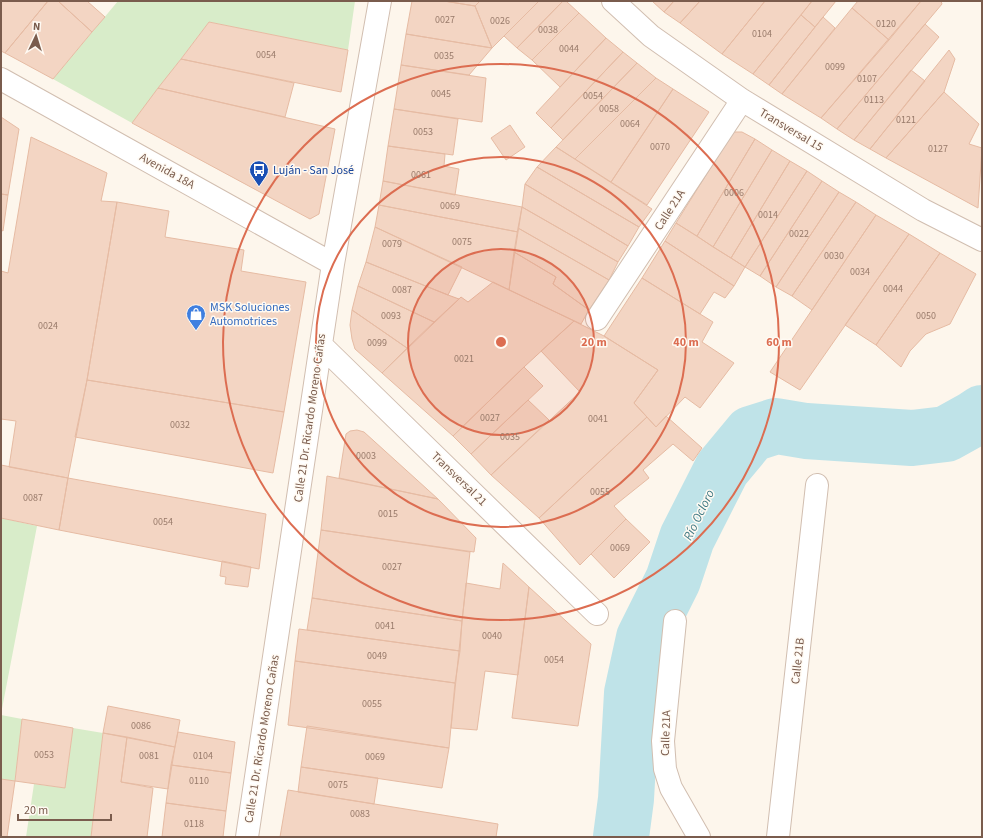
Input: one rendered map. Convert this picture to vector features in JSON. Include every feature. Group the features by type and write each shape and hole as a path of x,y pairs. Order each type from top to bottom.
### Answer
{"street":[{"name":"Calle 21 Dr. Ricardo Moreno Cañas","path":"247,837 333,264 380,1"},
{"name":"Transversal 15","path":"614,1 651,36 742,100 923,210 982,240"},
{"name":"Avenida 18A","path":"1,79 333,264"},
{"name":"Calle 21A","path":"597,319 742,100"},
{"name":"Transversal 21","path":"321,345 597,614"},
{"name":"Calle 21B","path":"778,837 817,484"},
{"name":"Calle 21A","path":"675,621 663,741 665,770 671,788 699,837"}],"green space":[{"path":"118,1 355,1 348,50 209,22 132,123 53,79"},
{"path":"1,518 37,526 1,714"},
{"path":"1,715 22,719 15,781 1,779"},
{"path":"73,728 103,733 91,837 26,837 34,784 65,788"}],"building":[{"path":"1,1 48,1 5,53 1,51"},
{"path":"48,1 58,1 92,32 53,79 5,53"},
{"path":"58,1 87,1 105,17 92,32"},
{"path":"412,1 444,1 475,6 492,48 406,34"},
{"path":"444,1 480,1 475,6"},
{"path":"480,1 539,1 492,48 475,6"},
{"path":"539,1 563,1 517,48 504,36"},
{"path":"563,1 566,1 579,13 532,60 517,48"},
{"path":"652,1 674,1 664,12"},
{"path":"674,1 700,1 680,23 664,12"},
{"path":"700,1 765,1 722,54 680,23"},
{"path":"765,1 812,1 753,74 722,54"},
{"path":"812,1 836,1 815,27 801,15"},
{"path":"858,1 921,1 889,40 852,8"},
{"path":"921,1 941,1 942,4 837,129 821,118"},
{"path":"852,8 889,40 821,118 782,94"},
{"path":"579,13 606,38 560,87 532,60"},
{"path":"801,15 815,27 769,85 753,74"},
{"path":"823,17 835,28 782,94 769,85"},
{"path":"209,22 348,50 341,92 181,59"},
{"path":"925,24 939,37 854,140 837,129"},
{"path":"406,34 492,48 469,75 401,65"},
{"path":"606,38 623,52 551,128 536,113"},
{"path":"949,50 955,59 944,92 886,158 870,149"},
{"path":"623,52 637,63 563,140 551,128"},
{"path":"181,59 294,83 285,117 158,88"},
{"path":"637,63 656,78 575,159 556,147"},
{"path":"401,65 486,78 482,122 394,109"},
{"path":"911,70 925,81 870,149 854,140"},
{"path":"656,78 673,89 611,182 575,159"},
{"path":"158,88 335,129 319,214 310,219 132,123"},
{"path":"673,89 709,112 647,205 611,182"},
{"path":"944,92 979,124 969,144 982,148 978,208 886,158"},
{"path":"394,109 458,119 453,155 388,146"},
{"path":"1,117 19,129 8,195 1,194"},
{"path":"510,125 525,147 506,160 491,138"},
{"path":"733,132 742,132 755,139 697,236 676,223"},
{"path":"31,137 107,173 101,201 117,202 87,380 68,478 9,467 16,421 1,419 1,271 8,273"},
{"path":"755,139 772,150 713,247 697,236"},
{"path":"388,146 445,154 444,166 459,169 455,195 383,181"},
{"path":"556,147 652,209 639,227 537,167"},
{"path":"772,150 790,161 731,258 713,247"},
{"path":"790,161 807,171 745,267 731,258"},
{"path":"537,167 639,227 628,246 525,184"},
{"path":"807,171 822,181 760,276 745,267"},
{"path":"383,181 522,207 518,232 379,205"},
{"path":"822,181 839,192 776,287 760,276"},
{"path":"525,184 628,246 618,262 522,207"},
{"path":"839,192 856,202 792,296 776,287"},
{"path":"1,194 8,195 3,231 1,230"},
{"name":"MSK Soluciones Automotrices","path":"117,202 169,211 165,237 244,250 241,271 306,282 284,412 87,380"},
{"path":"856,202 876,215 812,310 792,296"},
{"path":"379,205 518,232 509,290 375,227"},
{"path":"522,207 618,262 609,280 518,228"},
{"path":"876,215 909,234 800,390 770,372"},
{"path":"676,223 745,267 734,286 665,241"},
{"path":"375,227 462,267 448,295 366,262"},
{"path":"518,228 609,280 589,310 553,284 556,277 514,252"},
{"path":"909,234 940,253 876,345 845,325"},
{"path":"665,241 734,286 725,298 714,292 700,314 642,278"},
{"path":"514,252 556,277 553,284 589,310 581,324 509,290"},
{"path":"940,253 976,274 950,324 926,334 910,351 901,367 876,345"},
{"path":"366,262 459,299 434,322 358,286"},
{"path":"642,278 713,322 702,342 734,363 700,408 685,397 656,427 634,403 658,370 604,336"},
{"path":"493,282 574,321 453,436 382,373 461,297 468,302"},
{"path":"358,286 434,322 407,348 352,310"},
{"path":"352,310 407,348 382,373 355,349 350,325"},
{"path":"574,321 604,336 658,370 634,403 647,417 539,518 491,475 580,392 541,351"},
{"path":"524,367 543,386 471,454 453,436"},
{"path":"87,380 284,412 273,473 75,437"},
{"path":"528,400 549,420 491,475 471,454"},
{"path":"666,416 702,448 693,461 673,444 643,470 649,478 614,506 626,519 580,565 539,518 647,417 656,427"},
{"path":"357,430 364,432 438,499 339,478 346,434 350,431"},
{"path":"1,465 68,478 59,530 1,518"},
{"path":"327,476 438,499 476,538 474,552 321,530"},
{"path":"68,478 266,514 259,569 59,530"},
{"path":"626,519 650,542 614,578 591,554"},
{"path":"321,530 470,552 462,621 312,598"},
{"path":"222,561 251,567 248,587 225,584 226,577 220,576"},
{"path":"503,563 529,587 518,675 485,671 477,730 451,728 466,583 500,589"},
{"path":"529,587 591,644 578,726 512,718"},
{"path":"312,598 462,621 460,651 307,630"},
{"path":"299,629 460,651 455,683 295,661"},
{"path":"295,661 455,683 449,748 288,725"},
{"path":"108,706 180,720 175,747 103,733"},
{"path":"22,719 73,728 65,788 15,781"},
{"path":"307,726 449,748 442,788 301,767"},
{"path":"178,732 235,742 231,773 171,765"},
{"path":"103,733 127,737 121,782 153,788 147,837 91,837"},
{"path":"127,737 175,747 168,789 121,782"},
{"path":"171,765 231,773 226,811 166,803"},
{"path":"301,767 378,778 374,804 298,792"},
{"path":"1,779 15,781 7,837 1,837"},
{"path":"288,790 498,824 496,837 280,837"},
{"path":"166,803 226,811 223,837 162,837"}],"waterway":[{"name":"Río Ocloro","path":"621,837 626,799 632,693 644,638 673,580 687,538 722,469 751,434 776,426 806,431 912,438 946,434 982,413"}],"place":[{"name":"Luján - San José","path":"259,187"},
{"name":"MSK Soluciones Automotrices","path":"196,331"}]}
